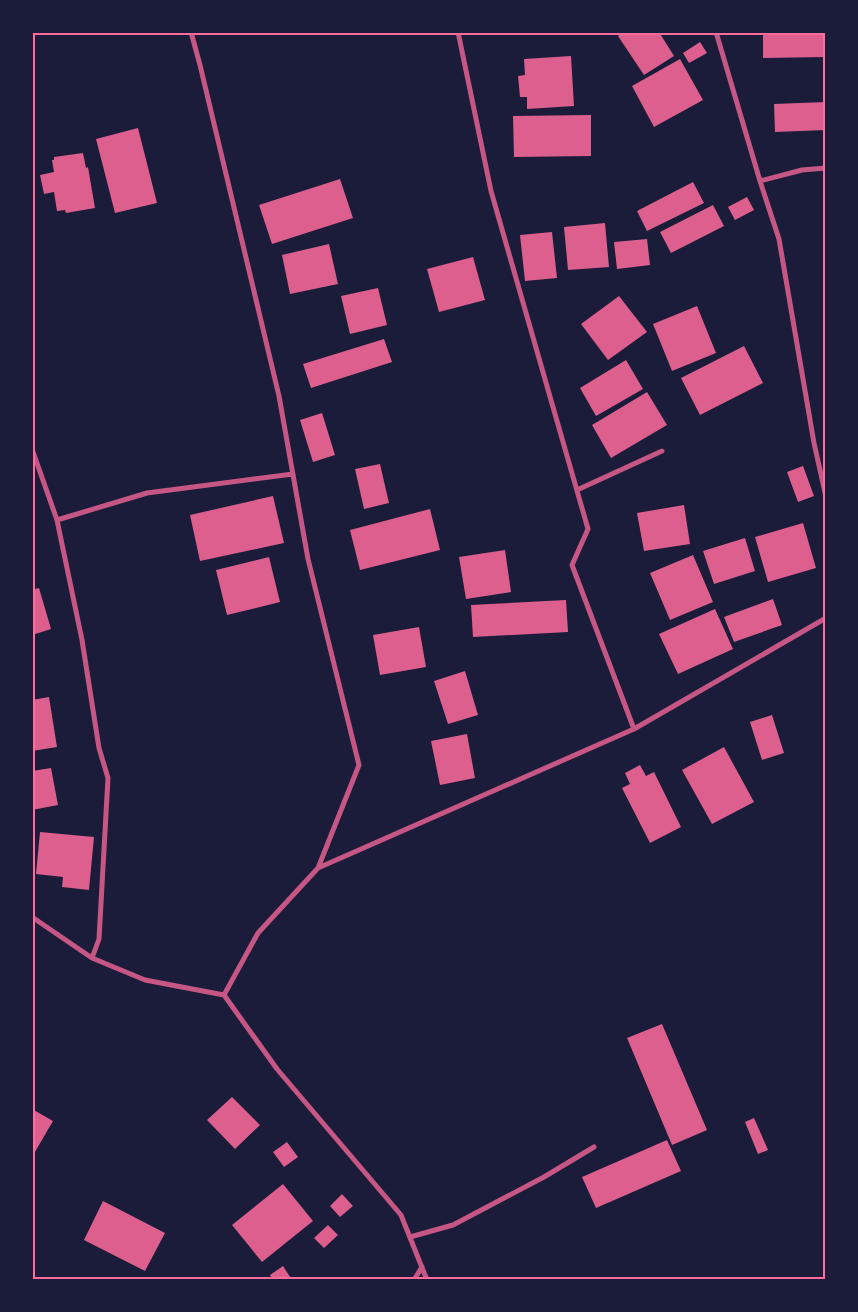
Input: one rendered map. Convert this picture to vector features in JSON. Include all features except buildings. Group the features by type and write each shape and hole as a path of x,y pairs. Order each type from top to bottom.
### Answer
{"street":[{"path":"191,32 276,387 308,559 358,765 318,868 258,933 224,995"},
{"path":"458,32 491,191 588,529 572,565 634,729"},
{"path":"716,32 760,181 780,239 814,443 826,497"},
{"path":"760,181 802,170 826,168"},
{"path":"32,449 57,520 82,640 99,748 108,778 99,939 92,958"},
{"path":"577,490 662,451"},
{"path":"57,520 147,494 293,474"},
{"path":"318,868 634,729 826,618"},
{"path":"32,918 92,958 145,980 224,995 277,1069 401,1215 427,1280"},
{"path":"410,1237 453,1225 544,1177 594,1147"},
{"path":"414,1280 422,1266"}]}
